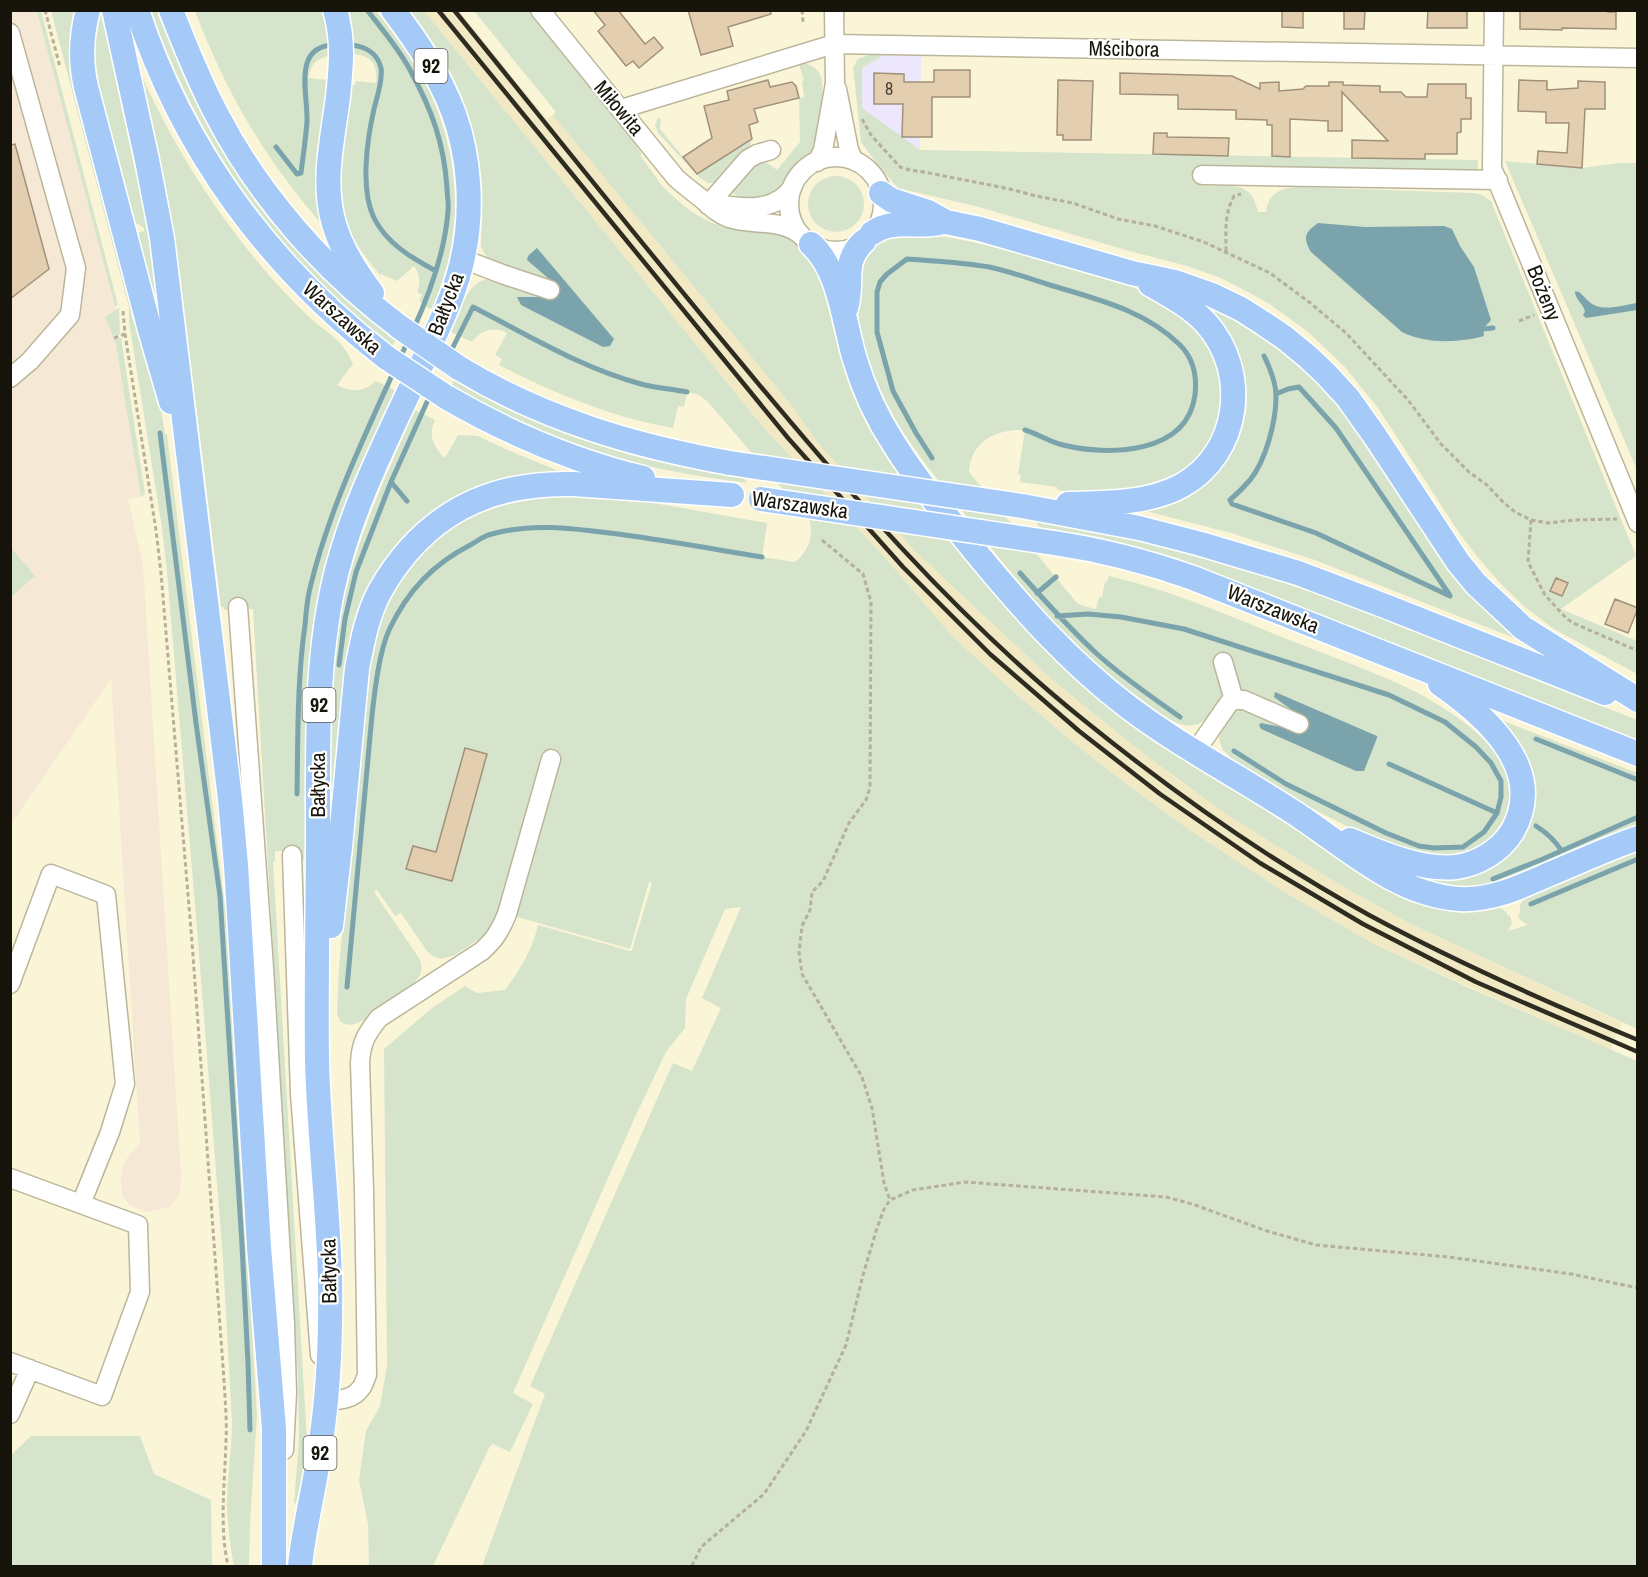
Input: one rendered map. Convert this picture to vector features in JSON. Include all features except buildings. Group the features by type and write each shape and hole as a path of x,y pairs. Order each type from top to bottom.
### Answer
{"main road":[{"path":"88,10 82,40 83,74 150,330 192,477"},
{"name":"92","path":"114,10 162,238 234,833 259,1259 272,1392 274,1555"},
{"name":"Warszawska","path":"137,10 163,80 214,173 257,232 300,281 346,325 387,358 446,398 507,430 591,464 672,485 1054,543 1095,550 1171,570 1638,754"},
{"name":"Warszawska","path":"171,10 191,62 217,116 262,186 289,221 331,268 400,328 459,368 511,397 585,428 638,444 730,463 1022,506 1139,528 1228,551 1298,573 1638,706"},
{"path":"335,10 340,34 340,67 329,169 332,217 353,265 378,302 400,328"},
{"name":"Bałtycka","path":"300,1566 305,1523 318,1465 328,1361 330,1281 319,1103 317,1009 319,690 326,625 340,558 362,496 450,300 463,259 467,228 468,190 465,159 458,127 434,70 393,10"},
{"path":"881,193 891,200 928,212 946,222 980,229 1132,273 1175,282 1212,295 1263,323 1308,357 1355,408 1458,562 1476,584 1523,628 1638,700"},
{"path":"844,313 848,299 851,257 868,237 878,229 891,224 927,225 946,222"},
{"path":"806,240 826,261 844,313 855,361 873,408 894,444 942,511 1040,627 1081,668 1129,707 1393,879 1415,889 1442,897 1463,899 1507,892 1638,838"},
{"path":"1022,506 1121,502 1165,493 1182,486 1202,470 1225,438 1232,414 1234,386 1228,360 1222,347 1206,324 1194,312 1132,273"},
{"path":"317,1009 328,948 357,669 363,640 370,614 380,592 413,546 451,513 492,494 515,488 573,484 732,495"},
{"path":"1300,817 1385,854 1434,867 1454,867 1474,863 1490,855 1509,836 1519,817 1523,799 1519,773 1509,749 1478,714 1443,685 1402,660"}],"street":[{"name":"Miłowita","path":"540,10 589,73 676,178 688,189 707,202 716,212 751,223 781,225 792,229 806,240"},
{"path":"834,10 835,83 850,155 856,162"},
{"name":"Bożeny","path":"1494,10 1492,168 1638,523"},
{"path":"10,33 76,268 70,315 30,361 10,378"},
{"name":"Mścibora","path":"621,109 834,44 1638,58"},
{"path":"816,162 823,150 835,83"},
{"path":"707,202 748,159 771,150"},
{"path":"825,158 845,158 856,162 870,171 877,182 881,193 881,214 868,237 848,249 822,249 806,240 795,226 789,202 793,186 805,169 825,158"},
{"path":"1202,175 1498,180"},
{"path":"707,202 737,207 768,205 784,197 793,186"},
{"path":"463,259 550,290"},
{"path":"238,607 264,968 288,1393 274,1555"},
{"path":"1222,662 1234,700"},
{"path":"218,687 251,867 264,968"},
{"path":"1195,752 1226,706 1234,700 1244,700 1299,724"},
{"path":"292,855 300,1094 325,1408 352,1396 362,1388 367,1375 361,1046 368,1030 378,1018 494,941 507,914 551,759"},
{"path":"10,984 51,874 106,895 125,1084 110,1131 81,1204"},
{"path":"10,1178 138,1225 140,1292 102,1396 10,1362"},
{"path":"10,1414 30,1369"}],"path":[{"path":"45,10 60,67"},
{"path":"802,10 803,22"},
{"path":"1226,251 1228,208 1234,196 1244,193"},
{"path":"123,308 122,319 159,551 192,942 225,1380 226,1439 222,1517 228,1566"},
{"path":"1519,321 1540,313"},
{"path":"114,338 125,334"},
{"path":"1531,520 1528,562 1545,595 1573,623 1638,651"},
{"path":"822,540 863,574 871,602 870,788 866,800 849,823 823,881 812,892 810,910 801,926 802,974 862,1077 872,1108 884,1183 891,1200"},
{"path":"692,1566 701,1547 764,1494 806,1431 846,1345 863,1275 884,1209 891,1200 913,1190 965,1182 1166,1197 1316,1245 1449,1257 1571,1274 1638,1288"}],"shaded area":[{"path":"37,10 116,308 105,317 115,339 141,497 128,499 143,565 181,1175 180,1192 170,1207 146,1212 130,1205 122,1195 121,1178 124,1162 140,1143 111,679 11,824 10,11"},
{"path":"424,11 459,11 547,119 553,115 792,406 818,443 916,552 1056,683 1181,782 1342,886 1409,923 1622,1023 1610,1050 1372,943 1281,890 1194,833 1133,789 1015,693 954,638 887,560 764,428"},
{"path":"884,55 921,56 920,150 862,108 862,68"}],"green space":[{"path":"37,11 41,11 118,305 115,306"},
{"path":"51,11 101,11 148,231 160,322 137,233 144,231 144,228 138,224 134,225 133,310 131,315 133,320 137,319 160,404 165,434 167,434 229,941 257,1415 249,1566 234,1566 228,1521 227,1496 232,1422 223,1260 162,528 129,322 129,307"},
{"path":"151,11 159,11 177,59 201,112 245,183 289,240 339,292 395,341 392,346 346,308 308,270 252,203 228,168 185,92"},
{"path":"195,11 376,11 421,75 441,120 448,144 455,192 455,216 445,271 432,309 419,301 422,295 417,292 419,279 414,266 397,281 380,275 365,257 346,219 341,161 350,84 355,85 356,81 376,83 373,63 364,56 337,55 320,59 310,71 308,78 328,80 325,228 284,177 249,125 220,70"},
{"path":"410,11 424,11 764,428 887,560 954,638 1015,693 1133,789 1194,833 1281,890 1372,943 1637,1061 1637,1566 482,1566 545,1394 530,1386 673,1063 692,1071 721,1008 702,998 741,907 725,909 686,999 685,1028 666,1052 635,1117 513,1393 533,1404 510,1452 493,1444 490,1446 433,1566 369,1566 368,1524 359,1480 366,1431 380,1406 387,1366 384,1049 432,1008 465,986 477,993 505,990 525,959 538,925 632,950 652,883 649,882 630,949 500,912 488,933 455,955 441,959 427,951 401,913 395,916 377,890 374,892 419,958 421,972 412,985 362,1021 351,1025 340,1021 337,1013 339,968 365,676 384,605 425,545 484,506 553,492 648,500 648,502 767,523 762,557 795,562 807,548 811,533 810,521 708,402 699,395 687,392 684,407 678,406 673,428 628,418 541,386 499,365 502,359 495,355 507,333 488,330 472,342 451,332 470,290 484,280 493,279 496,263 486,256 481,246 482,186 475,137 468,114 450,71"},
{"path":"474,11 532,11 607,103 663,187 684,206 712,223 740,231 779,234 788,237 812,259 823,280 833,329 852,393 880,446 1016,619 1082,685 1159,742 1267,810 1381,887 1407,900 1433,907 1459,910 1499,907 1510,916 1512,923 1508,931 1528,925 1520,920 1518,914 1520,904 1527,897 1637,849 1637,1029 1409,923 1342,886 1228,815 1149,758 1056,683 916,552 818,443 792,406 553,115 556,112"},
{"path":"868,55 884,55 862,68 862,108 920,150 1478,160 1478,174 1202,169 1202,186 1230,186 1244,189 1255,201 1258,212 1266,212 1269,200 1276,193 1297,187 1474,193 1491,201 1636,556 1561,609 1637,641 1637,674 1554,629 1525,607 1500,583 1460,534 1378,408 1344,366 1307,331 1268,303 1221,278 1187,266 979,207 898,188 861,142 853,67 858,59"},
{"path":"804,63 817,70 822,82 819,125 813,149 769,195 751,198 735,194 730,191 749,164 763,160 777,170 800,142 799,98 804,97 802,81 804,81 799,64"},
{"path":"142,79 186,160 218,210 275,282 311,319 339,341 345,350 353,364 337,385 357,390 376,381 396,391 339,523 317,605 311,640 306,713 305,859 302,860 301,851 275,851 273,862 307,1441 296,1503 294,1503 299,1440 298,1377 253,609 224,610 224,607 221,607 179,268 169,205"},
{"path":"658,118 661,119 660,129 697,174 752,139 749,149 716,183 708,183 699,177 658,133 655,125"},
{"path":"1505,161 1582,168 1637,163 1637,470"},
{"path":"831,176 841,176 856,184 862,193 864,204 862,215 856,224 841,232 831,232 820,227 813,220 808,209 808,199 813,188 820,181"},
{"path":"920,234 991,246 1106,279 1107,277 1154,296 1195,328 1211,348 1223,384 1217,433 1187,471 1142,491 1081,493 1020,482 1021,475 1018,474 1025,430 1014,430 995,435 987,439 975,452 969,472 1077,603 1096,609 1099,597 1102,597 1105,581 1107,582 1109,576 1132,582 1222,613 1372,672 1420,694 1471,728 1496,753 1505,771 1509,789 1508,806 1502,822 1492,836 1478,847 1461,853 1441,855 1401,848 1337,821 1280,791 1281,789 1231,758 1223,750 1219,740 1220,732 1231,712 1241,709 1247,694 1238,688 1223,690 1220,701 1210,717 1192,725 1175,722 1115,680 1044,611 1002,561 898,424 882,393 865,347 858,311 863,255 883,237"},
{"path":"1196,299 1214,306 1272,340 1327,389 1475,599 1489,614 1522,641 1315,560 1231,533 1146,511 1174,502 1198,489 1218,471 1233,450 1243,426 1247,400 1244,372 1235,344 1223,325"},
{"path":"119,308 120,334 113,336 105,317"},
{"path":"121,338 145,494 141,497 115,339"},
{"path":"454,380 516,412 580,439 653,460 742,476 747,483 652,467 576,445 471,397 451,386"},
{"path":"415,410 435,420 432,431 433,440 437,450 445,458 458,435 478,436 556,470 556,472 507,479 466,494 446,504 428,517 393,552 330,829 332,686 343,602 365,528"},
{"path":"1034,520 1179,551 1332,599 1637,720 1637,740 1177,558 1098,537 1040,527"},
{"path":"10,547 36,577 11,597"},
{"path":"1496,718 1637,773 1637,825 1528,874 1497,885 1451,889 1413,876 1450,879 1463,878 1483,871 1500,861 1525,831 1532,813 1534,794 1531,774 1518,744"},
{"path":"31,1436 140,1436 154,1474 211,1500 212,1566 11,1566 11,1455"}],"water":[{"path":"1318,223 1365,227 1444,226 1452,229 1474,267 1491,320 1483,329 1484,336 1443,341 1421,339 1402,332 1311,252 1306,236"},
{"path":"537,248 614,339 610,346 603,347 521,305 517,297 550,297 555,284 527,260"},
{"path":"1575,291 1599,307 1637,303 1637,310 1586,318"},
{"path":"1275,692 1377,736 1364,771 1356,771 1261,729 1259,725 1261,723 1296,730 1300,716 1274,697"}],"waterway":[{"path":"367,10 401,54 418,85 436,127 443,156 448,208 444,242 431,287 413,330"},
{"path":"276,147 297,174 301,173 307,121 305,85 307,62 312,54 321,47 334,45"},
{"path":"346,45 368,50 376,57 381,68 366,164 367,193 374,218 393,243 436,271"},
{"path":"932,458 893,391 877,332 877,292 880,282 907,259 989,267 1102,301 1136,314 1151,323 1180,345 1189,356 1195,375 1196,388 1189,415 1177,430 1162,440 1143,447 1101,450 1063,445 1025,430"},
{"path":"449,355 473,307 597,369 652,387 687,392"},
{"path":"1483,329 1493,328"},
{"path":"399,360 408,341"},
{"path":"1264,356 1276,391 1272,429 1256,472 1230,500 1232,504 1316,533 1450,596"},
{"path":"297,794 298,709 310,588 336,505 394,371"},
{"path":"1276,394 1299,387 1336,428 1449,594"},
{"path":"407,501 391,482 431,393"},
{"path":"160,433 220,896 242,1245 250,1430"},
{"path":"339,665 345,619 356,572 391,482"},
{"path":"347,987 378,671 389,630 413,590 445,560 484,537 521,528 565,528 594,531 762,557"},
{"path":"1020,573 1096,653 1127,679 1180,717"},
{"path":"1037,593 1056,577"},
{"path":"1057,616 1088,614 1121,617 1184,629 1389,695 1445,722 1476,747 1491,763 1501,781 1501,797 1497,813 1484,832 1463,847 1419,846 1386,833 1286,784 1234,751"},
{"path":"1536,739 1638,780"},
{"path":"1389,764 1497,813"},
{"path":"1493,879 1638,817"},
{"path":"1536,826 1550,836 1561,850"},
{"path":"1531,904 1638,859"}],"railway":[{"path":"438,10 788,438 903,567 990,654 1079,731 1160,794 1260,863 1363,924 1476,982 1638,1052"},
{"path":"454,10 818,454 946,594 1037,681 1119,748 1188,800 1295,872 1369,915 1468,965 1638,1040"}]}
